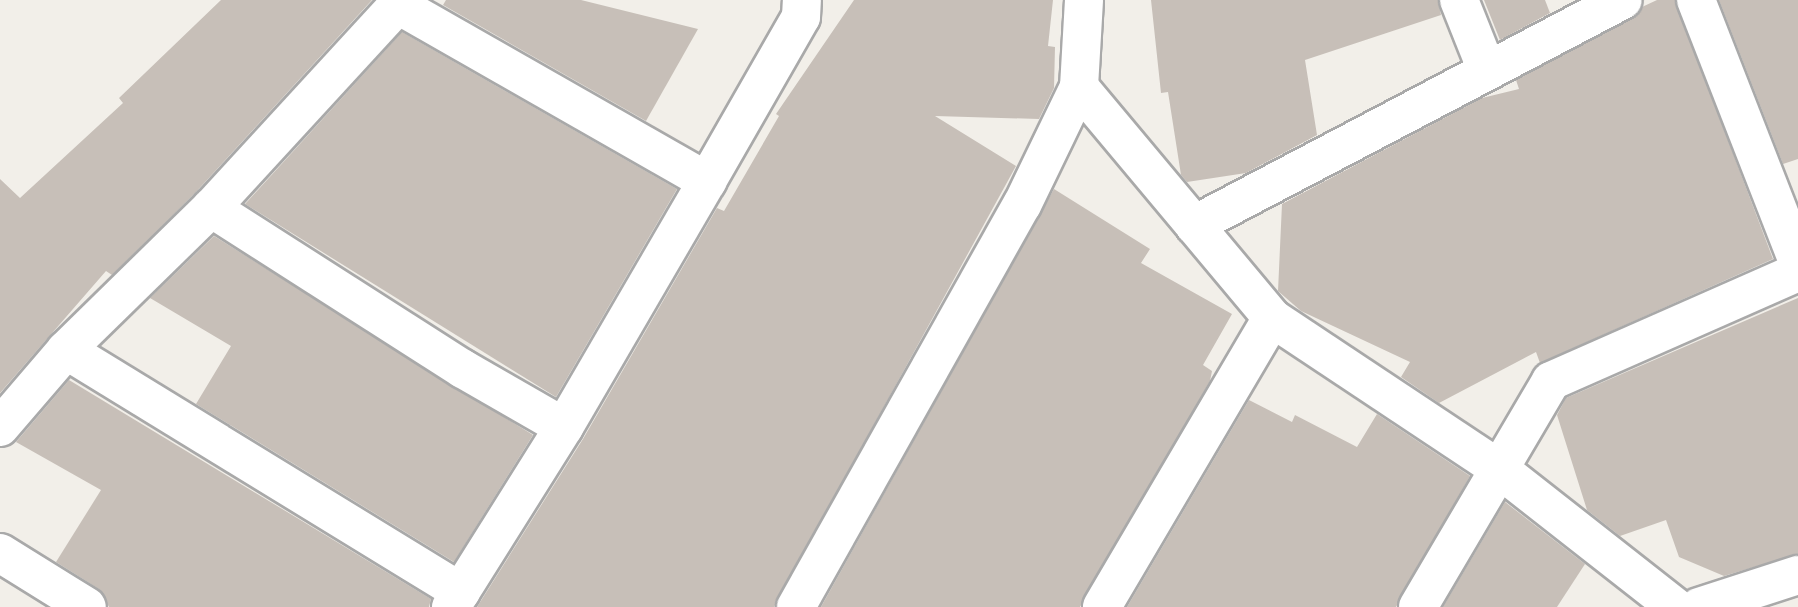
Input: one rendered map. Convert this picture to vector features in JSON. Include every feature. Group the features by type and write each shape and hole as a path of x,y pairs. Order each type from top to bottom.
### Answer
{"street":[{"path":"66,350 456,600 564,427 707,181 801,17 802,0"},
{"path":"796,607 1022,205 1079,87 1084,0"},
{"path":"1459,0 1486,68"},
{"path":"1194,225 1486,68 1622,0"},
{"path":"1696,0 1798,262"},
{"path":"0,427 66,350 211,208 400,2 707,181"},
{"path":"1079,87 1272,318 1498,468 1675,607"},
{"path":"211,208 463,369 564,427"},
{"path":"1418,607 1551,381 1798,272"},
{"path":"1102,607 1272,318"},
{"path":"0,553 87,607"},
{"path":"1699,607 1798,575"}],"building":[{"path":"221,0 372,0 195,193 112,275 106,271 0,393 0,179 20,198 123,103 119,98"},
{"path":"446,0 581,0 698,29 646,121 443,5"},
{"path":"854,0 1053,0 1048,46 1055,47 1054,88 1039,119 935,116 1016,166 774,607 477,607 583,439 717,208 724,211 779,116 776,114"},
{"path":"1151,0 1438,0 1441,15 1305,60 1317,135 1246,173 1187,182 1181,175 1168,92 1161,93"},
{"path":"1484,0 1545,0 1550,13 1500,40"},
{"path":"1657,0 1675,0 1773,259 1540,363 1536,352 1439,403 1401,377 1410,362 1301,311 1278,291 1282,204 1482,98 1519,89 1516,80 1632,19 1642,7"},
{"path":"1719,0 1798,0 1798,159 1783,164"},
{"path":"402,32 677,189 556,397 245,204"},
{"path":"1054,189 1150,249 1141,263 1232,314 1203,365 1212,371 1210,381 1080,607 821,607"},
{"path":"214,236 533,435 454,562 196,404 231,346 150,298"},
{"path":"1798,298 1798,554 1724,576 1679,557 1666,520 1620,536 1587,510 1557,415 1566,398"},
{"path":"69,380 431,599 429,607 109,607 99,589 56,562 101,490 16,442"},
{"path":"1249,400 1292,422 1295,415 1357,447 1377,414 1470,476 1396,607 1127,607"},
{"path":"1505,502 1585,564 1557,607 1443,607"}]}
